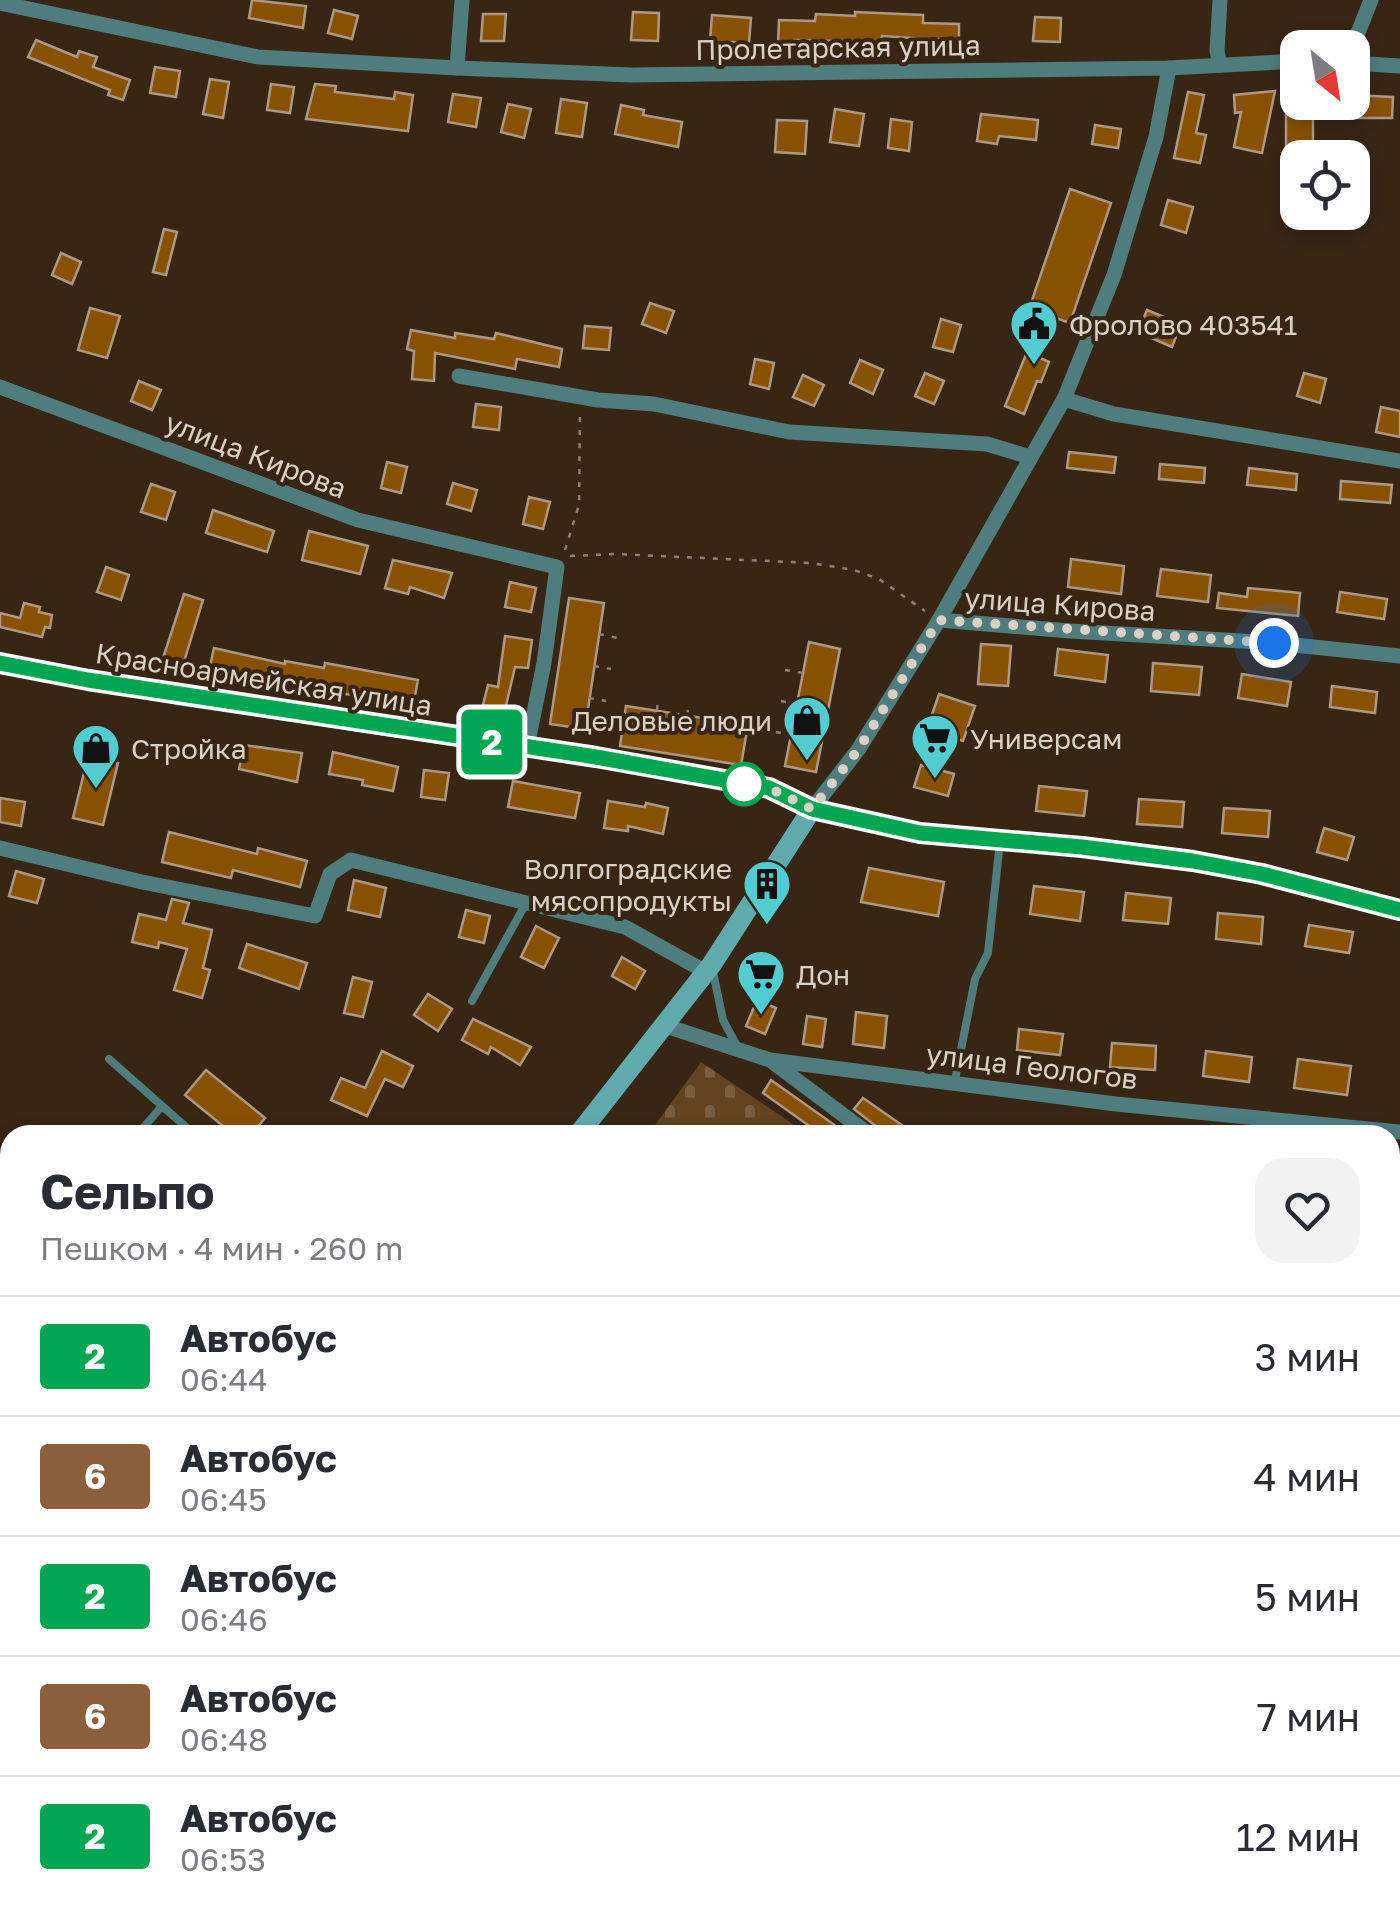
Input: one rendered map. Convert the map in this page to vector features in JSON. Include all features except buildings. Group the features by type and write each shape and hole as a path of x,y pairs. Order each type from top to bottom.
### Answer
{"street":[{"path":"457,68 462,0"},
{"path":"1220,0 1216,51 1220,64"},
{"path":"1359,30 1371,0"},
{"name":"Пролетарская улица","path":"0,3 258,58 457,68 632,75 1169,68 1280,62"},
{"path":"1370,64 1400,66"},
{"path":"586,1125 709,968 812,809 858,750 939,620 1064,400 1114,275 1156,137 1169,68"},
{"path":"458,376 598,400 654,404 789,432 987,444 1030,457"},
{"name":"улица Кирова","path":"0,387 358,520 557,567 544,664 527,747"},
{"path":"1064,400 1114,414 1400,461"},
{"name":"улица Кирова","path":"939,620 1274,643 1400,656"},
{"name":"Красноармейская улица","path":"0,663 159,692 769,788 812,809"},
{"path":"812,809 920,833 1193,861 1262,874 1400,910"},
{"path":"0,848 142,882 315,916 330,874 351,860 625,927 709,968"},
{"name":"улица Геологов","path":"663,1026 770,1060 954,1085 1334,1125"},
{"path":"770,1060 857,1125"}],"lane":[{"path":"954,1085 976,979 988,953 1000,841"},
{"path":"472,1001 526,903"},
{"path":"709,968 723,1020 740,1052"},
{"path":"109,1059 183,1125"},
{"path":"146,1125 162,1106"}],"path":[{"name":"улица Кирова","path":"572,393 580,409 579,506 562,556 616,554 792,562 854,570 880,579 939,620"},
{"path":"599,634 618,638"},
{"path":"594,666 612,669"},
{"path":"786,670 803,673"},
{"path":"590,698 606,701"},
{"path":"656,710 658,699"},
{"path":"781,701 797,704"},
{"path":"687,715 689,704"},
{"path":"717,720 719,708"},
{"path":"776,732 790,735"}],"green space":[{"path":"701,1062 794,1125 655,1125"}],"bus line":[{"name":"2","path":"0,663 177,695 596,757 769,788 812,809 920,833 1193,861 1262,874 1400,910"}],"place":[{"name":"Фролово 403541","path":"1034,366"},
{"name":"Деловые люди","path":"807,762"},
{"name":"Универсам","path":"935,780"},
{"name":"Стройка","path":"96,790"},
{"name":"Волгоградские мясопродукты","path":"767,926"},
{"name":"Дон","path":"761,1016"}],"route":[{"path":"744,784 734,782 769,788 812,809 858,750 939,620 1274,643"}]}
